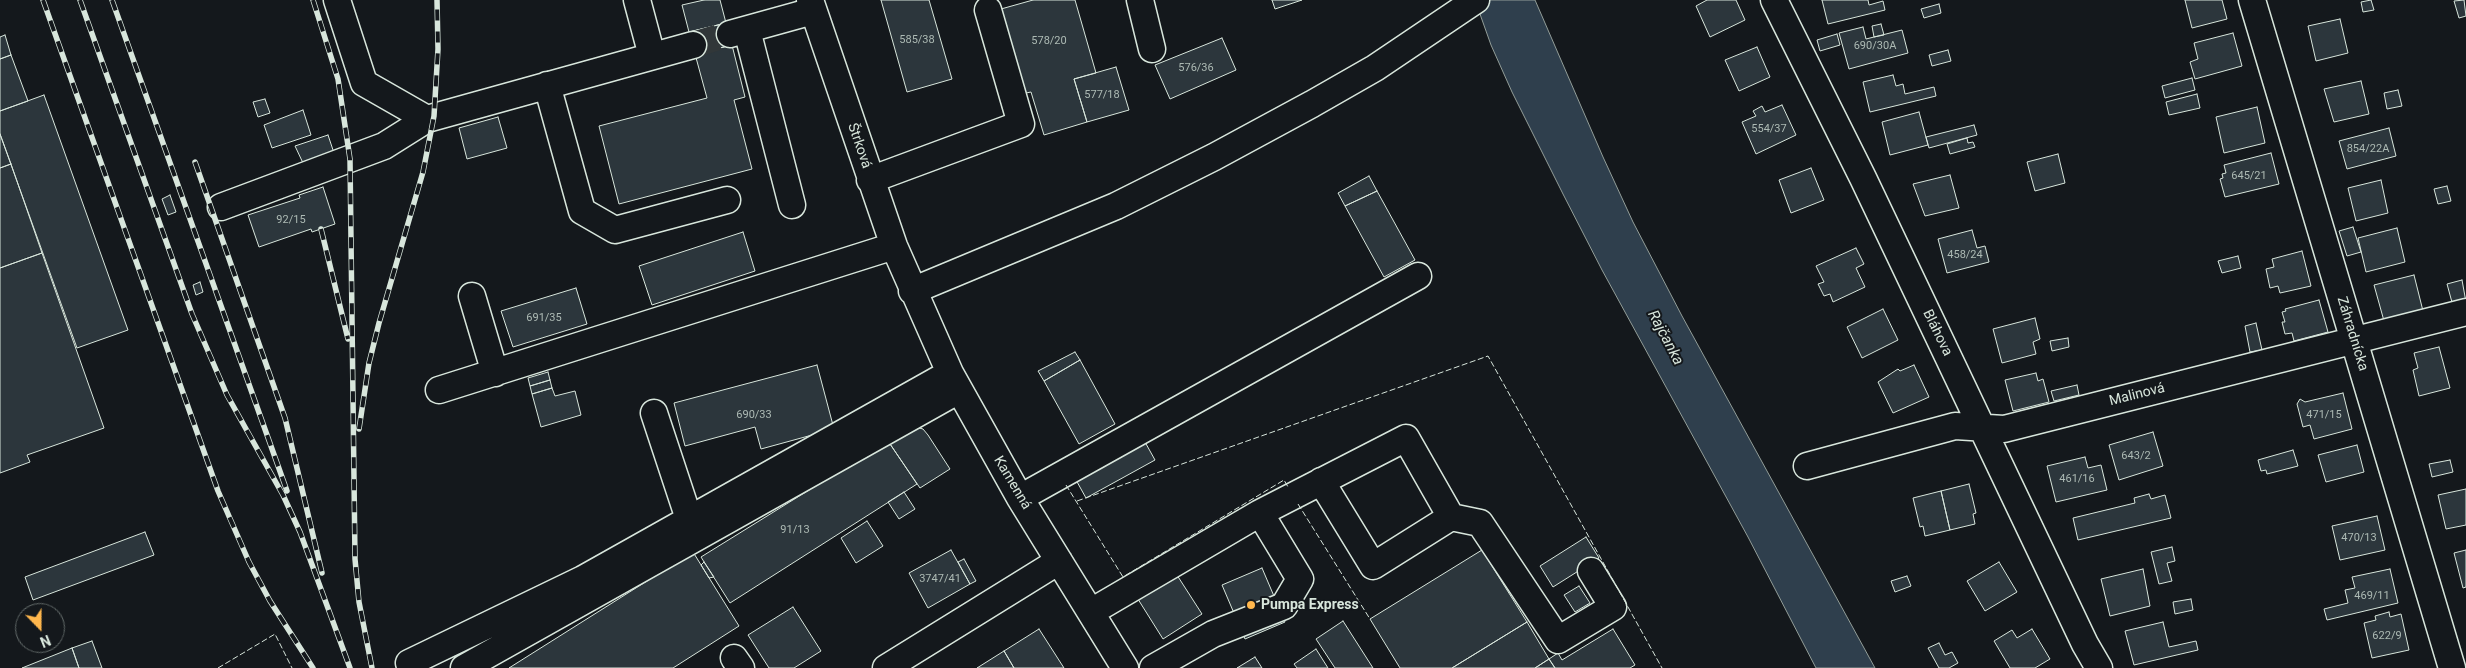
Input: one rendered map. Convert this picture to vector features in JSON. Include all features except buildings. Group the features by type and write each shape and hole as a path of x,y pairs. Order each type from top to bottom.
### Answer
{"street":[{"path":"337,0 364,83 427,119"},
{"path":"637,0 652,56"},
{"path":"1140,0 1152,49"},
{"path":"912,291 1116,206 1198,165 1320,100 1375,68 1476,0"},
{"name":"Bláhova","path":"1774,0 1863,178 2098,668"},
{"name":"Záhradnícka","path":"2252,0 2452,668"},
{"path":"792,205 738,32 812,6"},
{"name":"Štrková","path":"812,6 870,180 912,291"},
{"path":"870,180 1022,124 988,10"},
{"path":"221,207 384,146 427,119 693,45"},
{"path":"547,85 582,211 615,230 727,200"},
{"path":"439,390 894,246"},
{"path":"1020,498 1418,276"},
{"name":"Kamenná","path":"912,291 955,382 1020,498 1126,668"},
{"path":"472,296 495,373"},
{"name":"Malinová","path":"1807,466 1955,426 2004,429 2466,312"},
{"path":"408,662 583,579 689,519 955,382"},
{"path":"464,668 955,382"},
{"path":"654,413 689,519"},
{"path":"1092,612 1260,512 1406,438 1451,517"},
{"path":"1321,481 1373,566 1451,517 1480,523 1558,640 1613,606 1591,571"},
{"path":"1153,668 1213,634 1284,606 1300,580 1260,512"},
{"path":"886,668 1059,561"}],"water":[{"name":"Rajčanka","path":"1475,0 1535,0 1633,222 1682,316 1875,668 1816,668 1748,537 1602,270 1563,194 1512,92 1491,45"}],"tunnel":[{"path":"693,45 729,34"}],"railway":[{"path":"43,0 218,491 249,562 270,601 313,668"},
{"path":"80,0 192,314 227,395 283,495 300,532 350,668"},
{"path":"112,0 287,491"},
{"path":"313,0 338,79 350,159 355,559 359,602 372,668"},
{"path":"359,429 369,363 423,172 434,116 438,49 437,0"},
{"path":"195,162 285,418 322,573"},
{"path":"321,229 348,339"}],"fence":[{"path":"1077,501 1488,356 1662,668"},
{"path":"1066,485 1123,577 1284,480 1288,487"},
{"path":"1298,504 1370,619"},
{"path":"218,668 275,634 292,668"}],"place":[{"name":"Pumpa Express","path":"1251,605"}]}
